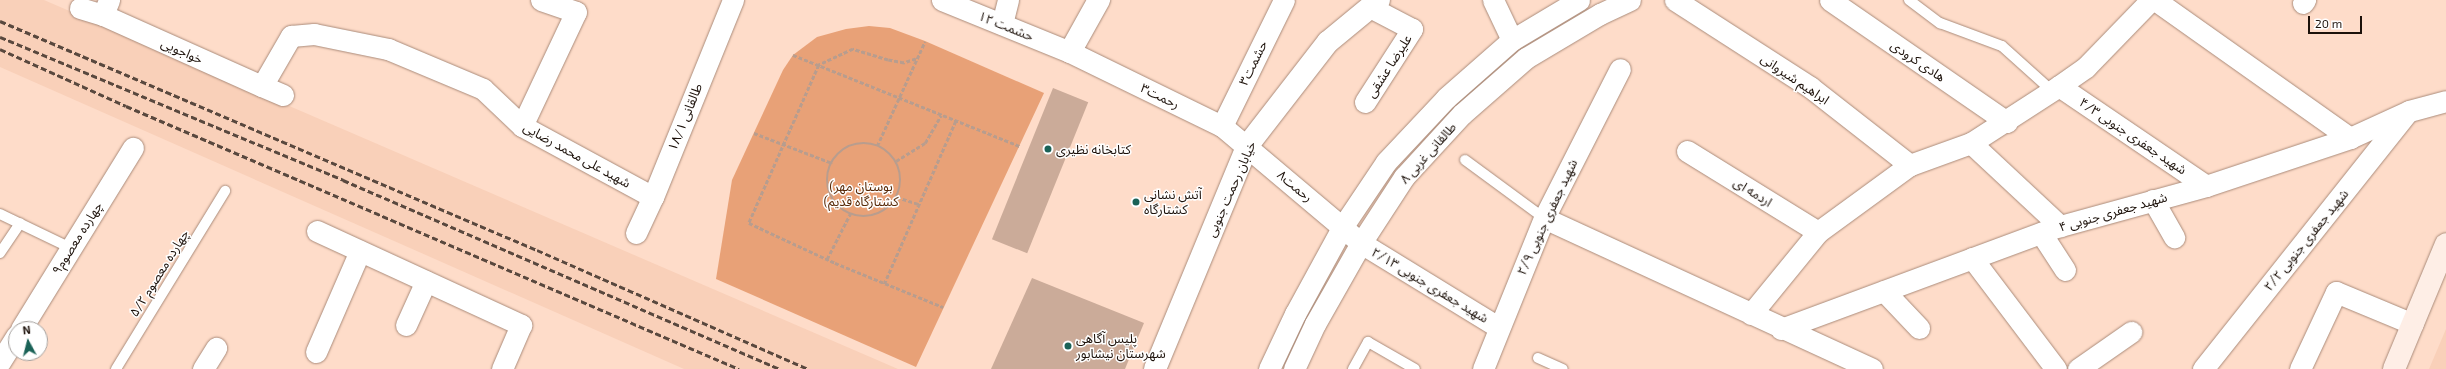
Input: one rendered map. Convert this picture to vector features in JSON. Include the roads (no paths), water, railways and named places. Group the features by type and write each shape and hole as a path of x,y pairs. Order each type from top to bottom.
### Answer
{"main road":[{"path":"2394,369 2446,244"}],"street":[{"path":"522,126 578,6 541,0"},
{"name":"طالقانی ۱۸/۱","path":"636,232 653,197 733,0"},
{"name":"حشمت ۱۲","path":"942,0 1070,52"},
{"path":"1002,24 1008,0"},
{"path":"1070,52 1099,0"},
{"name":"حشمت۳","path":"1222,126 1284,0"},
{"path":"1492,0 1512,40"},
{"name":"طالقانی غربی ۸","path":"1269,369 1295,314 1343,226 1386,162 1446,98 1512,40 1579,0"},
{"name":"طالقانی غربی ۸","path":"1294,369 1315,324 1361,243 1404,176 1462,114 1526,58 1600,14 1630,0"},
{"name":"ابراهیم شیروانی","path":"1675,0 1810,87 1910,165"},
{"name":"هادی کرودی","path":"1830,0 2007,122"},
{"path":"1751,314 1818,232 1910,165 1971,143 2007,122 2056,88 2086,67 2151,0"},
{"path":"2156,0 2350,138"},
{"name":"علیرضا عشقی","path":"1365,102 1412,30 1374,3"},
{"name":"خیابان رحمت جنوبی","path":"1155,369 1248,145 1328,42 1374,3"},
{"name":"خواجویی","path":"80,8 106,8 262,86"},
{"name":"شهید علی محمد رضایی","path":"262,86 291,36 314,34 388,49 483,89 522,126 653,197"},
{"name":"رحمت۳","path":"1070,52 1222,126 1248,145"},
{"name":"شهید جعفری جنوبی ۲/۹","path":"1482,369 1544,218 1620,69"},
{"path":"1476,71 1493,88"},
{"path":"262,86 284,95"},
{"name":"شهید جعفری جنوبی ۴/۳","path":"2056,88 2206,186"},
{"name":"شهید جعفری جنوبی ۴","path":"1781,329 2050,229 2206,186 2350,138 2409,111 2446,100"},
{"name":"شهید جعفری جنوبی ۲/۲","path":"2203,369 2409,111"},
{"path":"1971,143 2050,229 2065,270"},
{"name":"رحمت۸","path":"1248,145 1361,243"},
{"name":"چهارده معصوم۹","path":"26,321 133,148"},
{"name":"اردمه ای","path":"1687,151 1818,232"},
{"path":"2153,200 2174,237"},
{"path":"1544,218 1781,329 1872,369"},
{"path":"317,231 521,325 502,369"},
{"name":"شهید جعفری جنوبی ۲/۱۳","path":"1361,243 1498,327"},
{"path":"316,352 360,251"},
{"path":"1972,258 2056,369"},
{"path":"406,325 426,281"},
{"path":"1884,291 1919,328"},
{"path":"2300,369 2336,292 2413,324"},
{"path":"2078,369 2131,332"},
{"path":"204,369 216,348"},
{"path":"0,362 8,349"}],"lane":[{"path":"1910,0 1940,23 2002,46 2056,88"},
{"path":"1465,160 1544,218"},
{"name":"چهارده معصوم ۵/۲","path":"116,369 225,191"},
{"path":"0,214 71,248"},
{"path":"0,253 20,223"},
{"path":"1353,369 1368,342 1415,369"},
{"path":"1538,358 1563,369"}],"railway":[{"path":"0,21 537,250 808,369"},
{"path":"0,37 343,180 779,369"},
{"path":"0,49 126,106 739,369"}],"place":[{"name":"کتابخانه نظیری","path":"1048,149"},
{"name":"آتش نشانی کشتارگاه","path":"1136,202"},
{"name":"پلیس آگاهی شهرستان نیشابور","path":"1068,346"}],"park label":[{"name":"(بوستان مهر (کشتارگاه قدیم","path":"861,194"}]}
